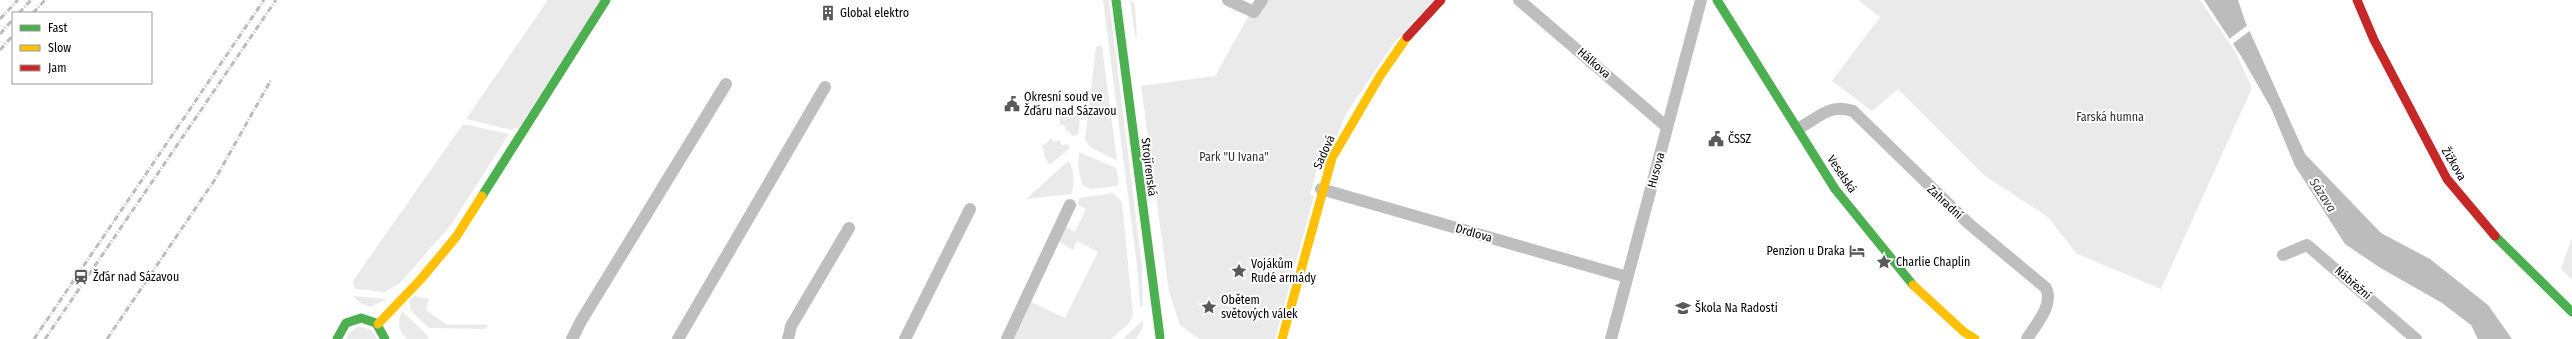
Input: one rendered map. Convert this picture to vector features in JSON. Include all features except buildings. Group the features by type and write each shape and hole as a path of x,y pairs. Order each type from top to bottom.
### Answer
{"street":[{"path":"378,324 421,279 456,237 606,0"},
{"name":"Strojírenská","path":"1116,0 1156,338"},
{"path":"1228,0 1254,12 1262,0"},
{"name":"Sadová","path":"1282,339 1321,190 1332,158 1380,76 1406,36 1441,0"},
{"name":"Hálkova","path":"1520,0 1668,127"},
{"name":"Husova","path":"1611,339 1701,0"},
{"name":"Veselská","path":"1717,0 1799,128 1835,189 1912,284 1964,332 1975,339"},
{"name":"Žižkova","path":"2357,0 2374,40 2447,179 2471,210 2516,259 2572,312"},
{"path":"572,339 581,321 726,84"},
{"path":"678,339 825,87"},
{"name":"Zahradní","path":"1799,128 1831,109 1842,107 1853,111 1968,223 2046,288 2050,296 2047,305 2027,339"},
{"name":"Drdlova","path":"1321,190 1627,277"},
{"path":"1007,339 1070,205"},
{"path":"905,339 970,209"},
{"path":"788,339 791,326 849,228"},
{"name":"Nábřežní","path":"2283,255 2307,245 2416,339"},
{"path":"336,339 340,328 351,319 365,318 378,324 385,339"},
{"path":"1156,338 1170,338"}],"green space":[{"path":"548,0 601,0 518,129 515,127 512,130 466,119"},
{"path":"1103,0 1109,0 1142,266 1143,307 1140,306 1137,266"},
{"path":"1130,0 1135,4 1137,36 1135,36"},
{"name":"Park \"U Ivana\"","path":"1262,0 1434,0 1394,43 1347,112 1322,171 1317,169 1310,195 1314,196 1275,339 1199,339 1180,325 1169,292 1141,86 1215,76 1249,15"},
{"name":"Farská humna","path":"1858,0 2200,0 2235,51 2252,88 2161,289 2077,254 2048,217 1985,176 1898,89 1872,111 1832,81 1880,17"},
{"path":"1102,45 1117,161 1089,146 1085,139 1096,47"},
{"path":"1081,110 1078,135 1072,136 1070,132 1066,131 1064,125 1060,125 1059,115 1066,111"},
{"path":"463,124 509,134 451,225 400,283 385,292 355,289 353,283 355,278"},
{"path":"1051,138 1054,142 1059,140 1062,145 1068,144 1070,148 1050,165 1045,158 1042,144 1045,145"},
{"path":"1079,152 1116,168 1119,181 1117,186 1090,189 1082,185 1078,166"},
{"path":"1069,162 1073,173 1073,187 1071,194 1026,199"},
{"path":"1113,193 1122,202 1133,315 1129,323 1111,339 1011,339 1029,301 1065,318 1098,252 1077,241 1073,250 1058,241 1066,227 1075,232 1086,209 1077,204 1080,198"},
{"path":"2572,237 2572,280 2561,269"},
{"path":"353,296 387,299 370,307 360,303"},
{"path":"415,296 429,299 426,310 447,325 489,325 485,329 429,328 411,311 409,301"},
{"path":"402,311 428,336 428,339 407,339 404,336 399,326 399,319"},
{"path":"1143,320 1143,327 1136,339 1123,339"},
{"path":"357,327 369,329 374,333 377,339 346,339 349,333"}],"water":[{"name":"Sázava","path":"2204,0 2238,0 2245,21 2305,154 2381,233 2430,259 2488,305 2512,339 2478,339 2471,325 2442,303 2379,267 2345,244 2295,166 2271,108 2241,56"}],"pier":[{"path":"2249,24 2252,29 2231,45 2228,40"}],"railway":[{"path":"0,19 18,0"},
{"path":"20,12 31,0"},
{"path":"34,12 45,0"},
{"path":"34,339 264,0"},
{"path":"45,339 276,0"},
{"path":"0,34 12,20"},
{"path":"0,50 12,36"},
{"path":"107,339 214,181 271,80"}],"traffic: fast":[{"path":"482,196 606,0"},
{"path":"1116,0 1160,337"},
{"path":"1717,0 1835,189 1913,285"},
{"path":"2495,236 2572,312"},
{"path":"337,339 346,323 361,318 376,323 385,339"}],"traffic: slow":[{"path":"1282,339 1332,158 1380,76 1407,37"},
{"path":"378,324 421,279 456,237 482,196"},
{"path":"1913,285 1964,332 1975,339"}],"traffic: jam":[{"path":"1407,37 1441,0"},
{"path":"2357,0 2374,40 2447,179 2495,236"}],"place":[{"name":"Global elektro","path":"828,13"},
{"name":"Okresní soud ve Žďáru nad Sázavou","path":"1012,104"},
{"name":"ČSSZ","path":"1716,139"},
{"name":"Penzion u Draka","path":"1857,251"},
{"name":"Charlie Chaplin","path":"1884,262"},
{"name":"Vojákům Rudé armády","path":"1239,271"},
{"name":"Žďár nad Sázavou","path":"81,277"},
{"name":"Obětem světových válek","path":"1209,307"},
{"name":"Škola Na Radosti","path":"1683,308"}]}
